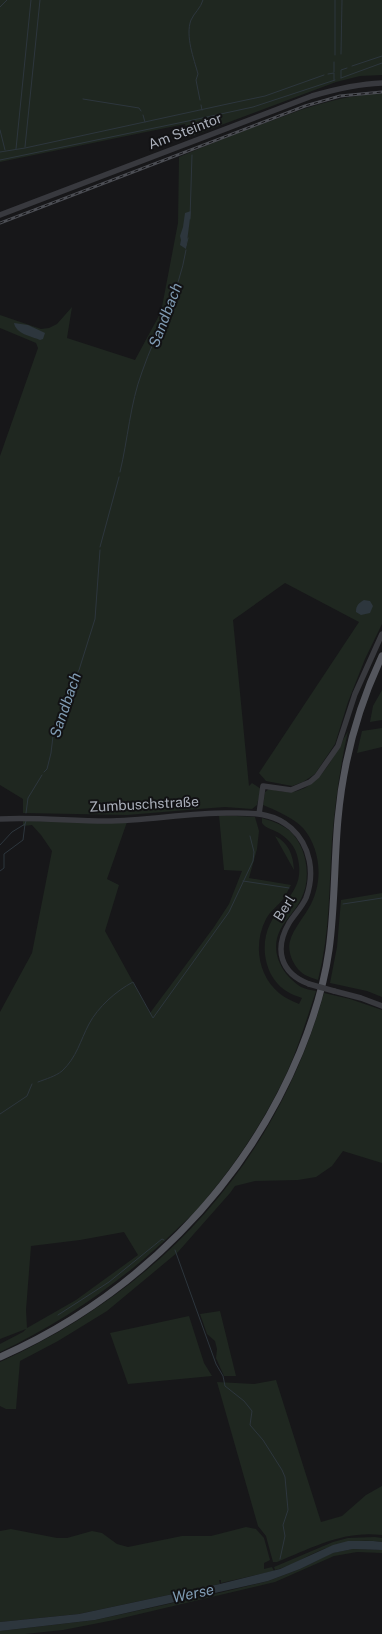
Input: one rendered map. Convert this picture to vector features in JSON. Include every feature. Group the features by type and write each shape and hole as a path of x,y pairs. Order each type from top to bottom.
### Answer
{"main road":[{"path":"0,1357 39,1338 86,1310 118,1288 155,1257 196,1217 231,1175 268,1118 302,1048 322,987 329,952 334,907 338,818 348,754 364,698 382,656"}],"street":[{"name":"Am Steintor","path":"0,215 312,96 338,88 362,84 382,84"},
{"path":"259,814 263,786 291,790 310,782 317,776 338,746 355,694 382,634"},
{"name":"Zumbuschstraße","path":"0,818 114,820 190,814 259,814"},
{"name":"Berl","path":"259,814 276,819 292,829 299,837 308,854 311,874 310,886 305,900 284,932 281,948 283,960 288,971 297,979 308,984 361,998 382,1006"}],"shaded area":[{"path":"0,0 382,0 382,75 360,76 336,82 189,137 185,124 0,162"},
{"path":"382,94 382,624 365,659 348,702 335,744 315,774 303,782 292,786 266,781 259,773 359,622 285,583 233,620 249,786 252,783 261,789 257,805 252,809 225,807 127,815 23,813 23,799 0,785 0,456 38,348 36,343 0,328 0,315 41,329 57,324 72,307 67,338 135,360 161,312 178,223 179,157 302,110 336,100"},
{"path":"382,690 382,720 370,722 373,706"},
{"path":"382,728 382,747 357,753 362,731"},
{"path":"348,731 336,799 327,928 318,980 305,975 298,969 291,958 289,949 296,927 315,895 318,875 317,855 309,836 299,824 289,817 263,805 265,792 269,789 292,792 311,784 326,768"},
{"path":"219,815 255,817 259,831 257,849 249,878 291,885 283,899 266,919 262,929 259,949 262,968 272,986 279,993 299,1004 302,998 288,992 274,979 269,971 265,952 265,942 270,924 291,894 298,879 298,859 290,842 279,833 265,826 262,823 262,818 283,826 290,831 304,854 307,873 304,891 298,904 280,930 276,950 280,965 289,977 301,987 316,991 288,1070 271,1104 240,1154 202,1204 191,1215 136,1266 93,1298 48,1327 0,1352 0,1344 26,1329 0,1339 0,1012 32,953 52,851 32,825 23,826 23,821 127,822 107,879 119,885 105,931 150,1013 229,904 242,871 224,870","holes":["124,1232 138,1255 76,1300 27,1328 26,1310 31,1246"]},
{"path":"275,836 287,846 293,859 294,870"},
{"path":"382,893 382,997 367,991 330,983 337,947 341,900"},
{"path":"324,993 350,999 382,1010 382,1163 343,1151 332,1166 316,1177 298,1180 255,1181 235,1186 178,1252 107,1311 58,1341 20,1361 16,1409 6,1409 0,1406 0,1362 58,1332 111,1298 160,1258 204,1214 243,1166 276,1113 303,1055"},
{"path":"220,1311 236,1376 224,1376 216,1358 217,1349 215,1341 207,1334 200,1314"},
{"path":"189,1316 204,1363 212,1376 128,1384 110,1333"},
{"path":"276,1380 321,1522 342,1516 366,1495 382,1486 382,1535 354,1535 328,1541 273,1562 266,1536 258,1526 217,1382 254,1384"},
{"path":"246,1527 256,1529 264,1538 270,1560 264,1563 264,1569 272,1567 274,1571 221,1583 221,1580 219,1580 220,1584 79,1614 0,1622 0,1531 11,1529 57,1538 67,1538 92,1531 102,1533 117,1544 128,1547 182,1536 211,1536"},
{"path":"348,1538 382,1538 382,1542 354,1541 336,1545 284,1567 275,1570 274,1567 333,1542"},
{"path":"353,1549 382,1550 382,1553 357,1552 334,1556 275,1582 114,1620 63,1630 25,1634 0,1634 0,1631 95,1620 223,1592 268,1581 300,1569 332,1553"}],"water":[{"path":"191,211 186,249 180,245 180,236 185,213"},
{"path":"14,323 28,325 45,333 43,339 40,340 28,336 18,330"},
{"path":"364,600 370,601 373,606 370,613 361,615 356,610 358,604"},
{"name":"Werse","path":"348,1541 382,1542 382,1550 353,1549 333,1553 300,1569 268,1581 95,1620 0,1631 0,1622 79,1614 220,1584 280,1569 333,1545"}],"waterway":[{"path":"0,7 7,0"},
{"path":"16,149 31,0"},
{"path":"25,147 40,0"},
{"path":"200,100 196,80 198,74 191,47 189,26 203,0"},
{"path":"335,0 335,55"},
{"path":"341,54 342,0"},
{"path":"352,66 382,56"},
{"path":"334,62 334,72"},
{"name":"Sandbach","path":"341,78 382,63"},
{"path":"341,78 341,70 347,68"},
{"path":"328,74 334,73 334,80"},
{"path":"0,152 265,96 324,75"},
{"name":"Sandbach","path":"194,135 193,120 253,107 335,80"},
{"path":"83,99 139,108 141,111"},
{"path":"201,105 202,110"},
{"path":"143,115 145,122"},
{"path":"0,160 193,120"},
{"path":"0,130 5,150"},
{"name":"Sandbach","path":"190,219 192,155"},
{"name":"Sandbach","path":"186,246 188,238"},
{"name":"Sandbach","path":"120,472 138,384 173,297 186,250"},
{"name":"Sandbach","path":"100,547 119,477"},
{"name":"Sandbach","path":"44,772 47,769 53,736 72,683 79,670 95,619 100,550"},
{"name":"Sandbach","path":"26,813 28,798 42,775"},
{"name":"Sandbach","path":"0,845 12,832 25,824 26,821"},
{"name":"Sandbach","path":"0,871 4,868 4,854 23,840 25,824"},
{"path":"38,1082 57,1074 67,1066 97,1012 114,995 133,982 153,1018 229,912 253,861 254,852 250,836"},
{"path":"243,881 289,888"},
{"path":"343,904 382,898"},
{"path":"0,1114 27,1096 32,1084"},
{"path":"58,1315 109,1282 162,1239 164,1240"},
{"path":"175,1250 216,1364 223,1376 225,1386 244,1401 252,1411 250,1425 263,1440 285,1477 288,1510 283,1525 285,1536 280,1559"}],"railway":[{"path":"0,223 305,106 340,96 382,92"}]}
